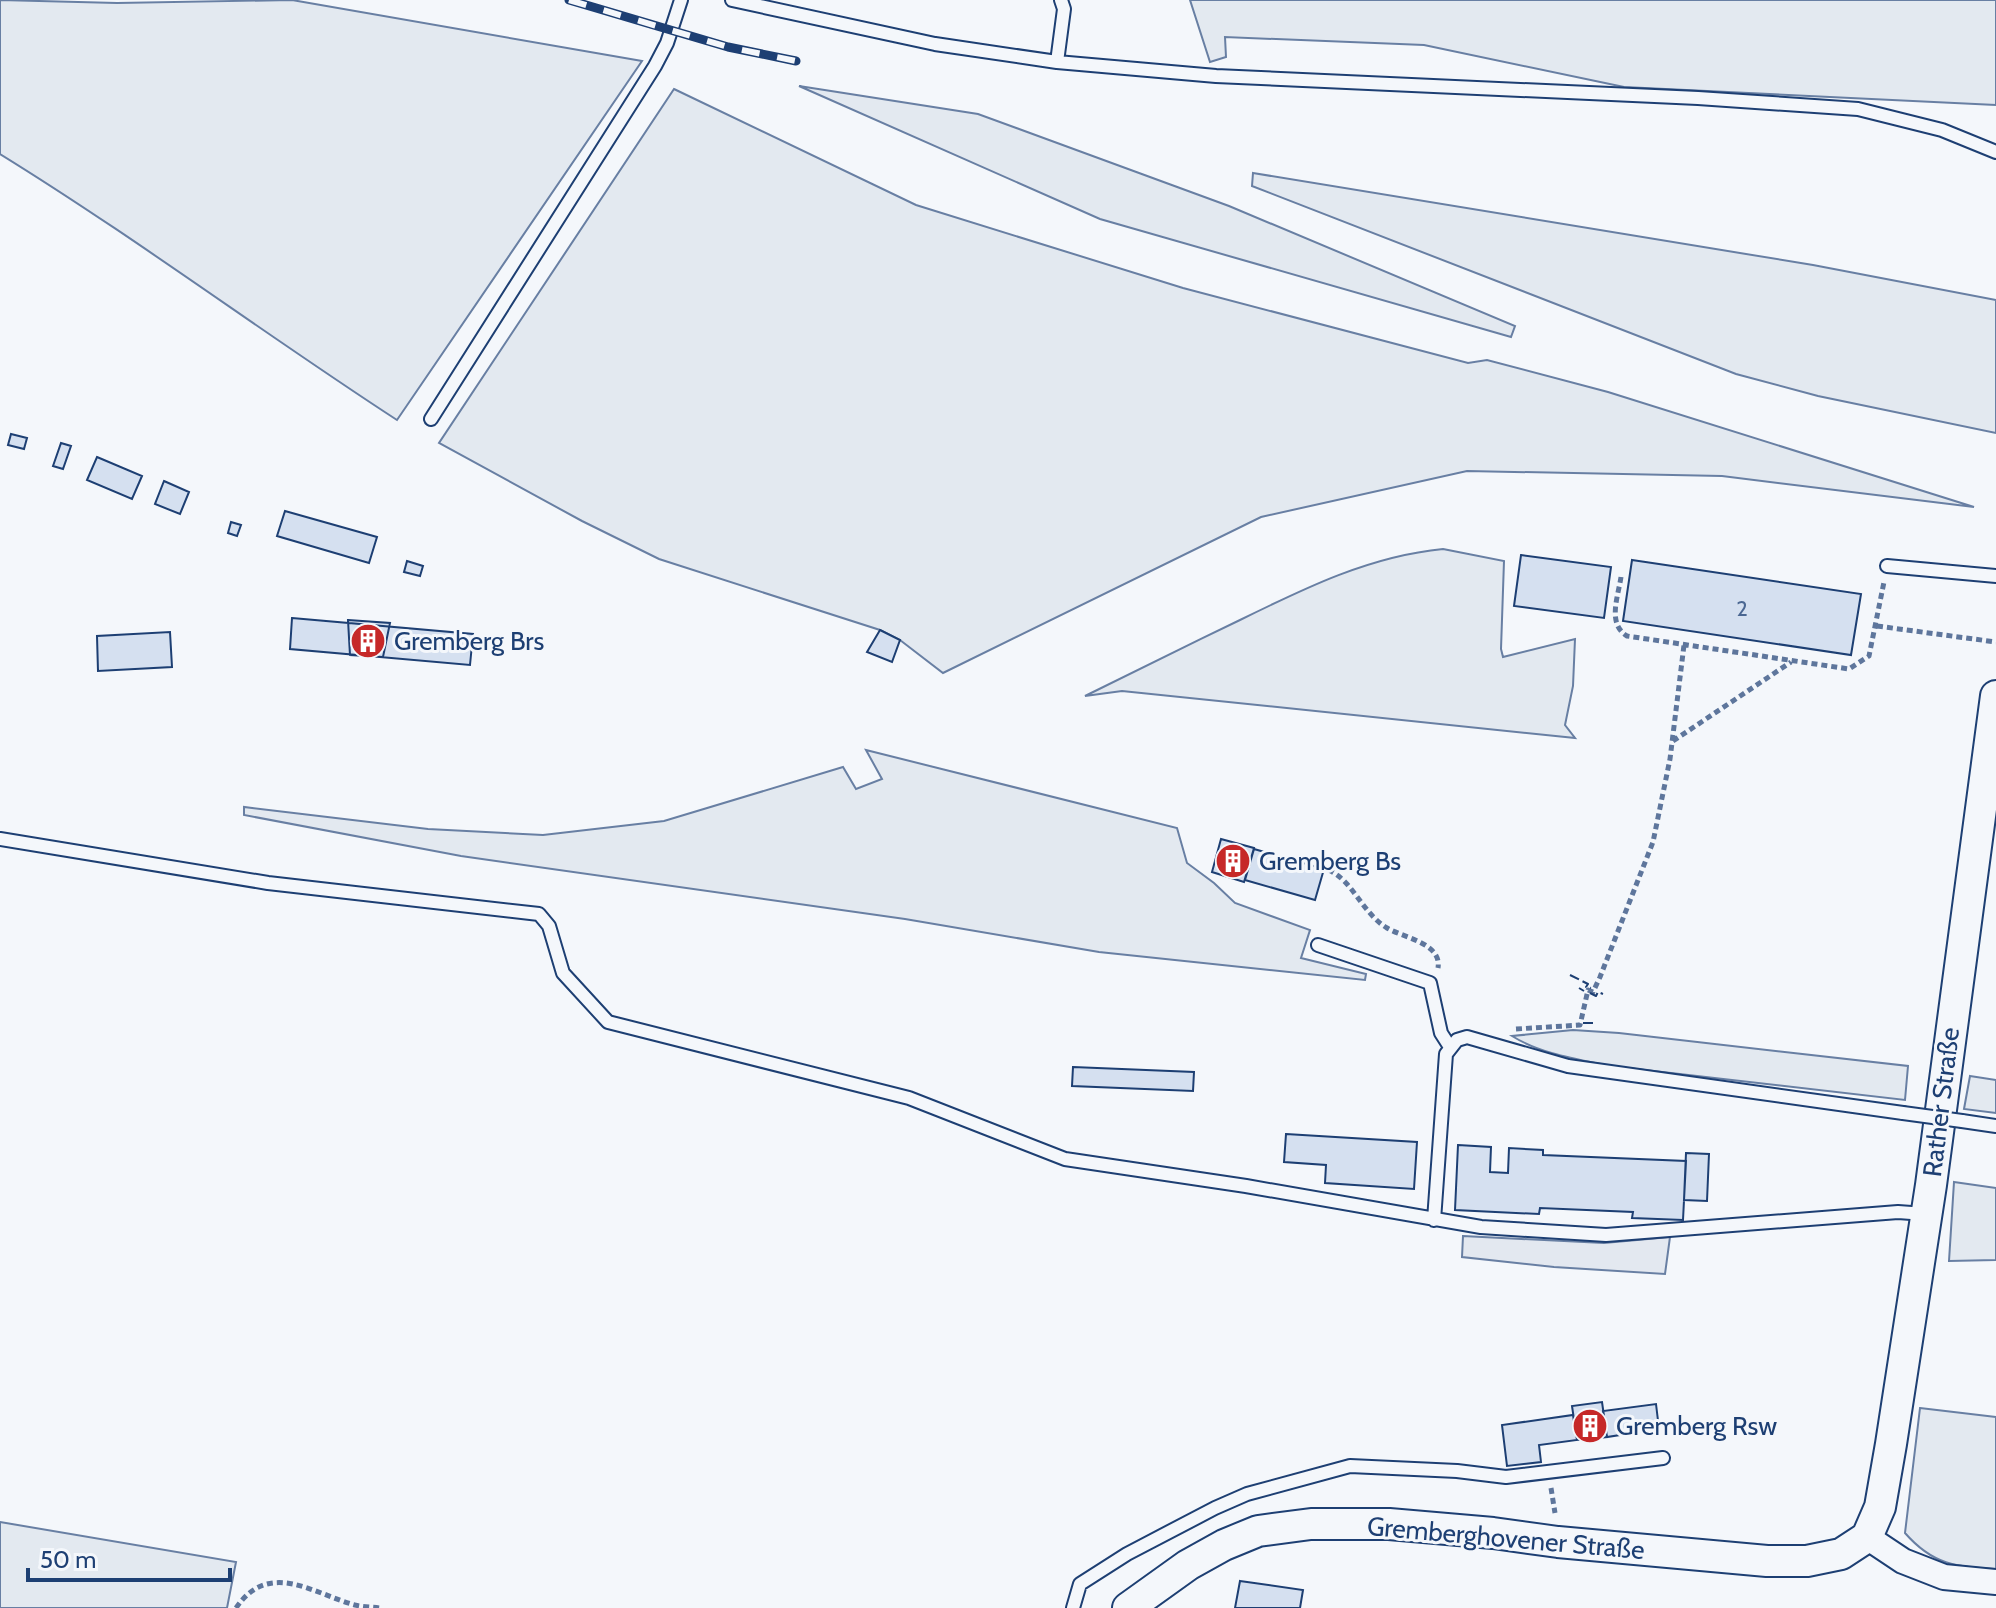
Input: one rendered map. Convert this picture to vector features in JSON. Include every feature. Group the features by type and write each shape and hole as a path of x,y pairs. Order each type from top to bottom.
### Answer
{"street":[{"name":"Rather Straße","path":"1867,1537 1880,1507 1926,1214 1985,768 1995,714"},
{"name":"Gremberghovener Straße","path":"1128,1608 1188,1565 1224,1545 1258,1531 1311,1524 1389,1524 1767,1561 1807,1561 1841,1554 1867,1537"},
{"path":"1867,1537 1903,1561 1944,1577 1996,1582"}],"lane":[{"path":"431,419 655,66 667,43 681,0"},
{"path":"732,0 935,44 1057,62 1216,76 1858,109 1942,130 1996,152"},
{"path":"1057,62 1064,9 1061,0"},
{"path":"1887,566 1990,576"},
{"path":"0,839 268,883 539,914 549,926 563,973 608,1022 909,1098 1065,1159 1246,1186 1481,1227 1606,1235 1898,1212 1926,1214"},
{"path":"1318,945 1430,983 1441,1033 1450,1047"},
{"path":"1434,1220 1446,1054 1457,1040 1467,1037 1568,1066 1996,1126"},
{"path":"1073,1608 1080,1584 1127,1554 1215,1508 1247,1494 1350,1466 1457,1471 1506,1477 1663,1458"}],"path":[{"path":"1621,577 1614,618 1619,632 1644,640 1849,669 1869,656 1887,566"},
{"path":"1877,626 1996,642"},
{"path":"1467,1037 1532,1027 1580,1025 1588,990 1593,992 1600,977 1653,842 1672,742 1684,645"},
{"path":"1672,742 1793,661"},
{"path":"1328,870 1339,875 1381,923 1435,953 1438,968 1430,983"},
{"path":"1551,1493 1556,1519"},
{"path":"236,1608 252,1592 267,1584 288,1582 311,1587 355,1605 380,1608"}],"shaded area":[{"path":"0,0 117,3 292,0 642,61 397,420 0,154"},
{"path":"1190,0 1996,0 1996,105 1624,87 1424,45 1225,37 1226,57 1210,62"},
{"path":"799,86 978,114 1229,206 1515,326 1511,337 1100,219"},
{"path":"674,89 916,205 1183,288 1468,363 1487,360 1608,392 1974,507 1722,476 1467,471 1261,517 943,673 900,640 880,630 659,559 439,443"},
{"path":"1253,173 1813,265 1996,300 1996,433 1818,396 1736,374 1252,186"},
{"path":"1443,549 1504,561 1503,657 1575,639 1573,686 1565,725 1575,738 1122,691 1085,696 1338,575 1390,559"},
{"path":"866,750 1177,828 1187,863 1235,903 1310,930 1301,958 1366,974 1365,980 1099,952 905,919 461,856 244,815 244,807 428,829 543,835 664,821 843,767 856,789 882,779"},
{"path":"1573,1030 1908,1066 1905,1100 1610,1066 1547,1052 1512,1036"},
{"path":"1970,1076 1996,1080 1996,1113 1964,1109"},
{"path":"1954,1182 1996,1188 1996,1260 1949,1261"},
{"path":"1463,1236 1604,1243 1670,1237 1665,1274 1462,1257"},
{"path":"1920,1408 1996,1417 1996,1569 1946,1562 1925,1552 1905,1533"},
{"path":"0,1522 236,1562 227,1608 0,1608"}],"building":[{"path":"11,434 27,438 24,449 8,445"},
{"path":"61,443 71,446 63,469 53,466"},
{"path":"97,457 142,476 132,499 87,480"},
{"path":"164,481 189,492 180,514 155,504"},
{"path":"285,511 377,537 369,563 277,536"},
{"path":"231,522 241,525 237,536 228,533"},
{"path":"1521,555 1611,567 1604,618 1514,606"},
{"path":"1632,560 1861,594 1851,655 1623,621"},
{"path":"407,561 423,566 420,576 404,572"},
{"path":"292,618 473,634 470,665 290,649"},
{"name":"Gremberg Brs","path":"348,620 390,623 383,657 350,655"},
{"path":"880,630 900,640 892,662 867,652"},
{"path":"170,632 172,667 98,671 97,636"},
{"name":"Gremberg Bs","path":"1221,839 1254,848 1244,882 1212,872"},
{"path":"1254,849 1324,869 1315,900 1245,880"},
{"path":"1073,1067 1194,1072 1193,1091 1072,1086"},
{"path":"1286,1134 1417,1142 1414,1189 1325,1183 1326,1165 1284,1162"},
{"path":"1458,1145 1491,1147 1490,1172 1508,1173 1509,1148 1543,1150 1543,1155 1686,1161 1683,1220 1632,1218 1633,1212 1540,1208 1539,1214 1455,1210"},
{"path":"1686,1153 1709,1154 1707,1201 1684,1200"},
{"name":"Gremberg Rsw","path":"1602,1402 1607,1437 1577,1440 1572,1406"},
{"path":"1656,1404 1659,1429 1607,1437 1603,1411"},
{"path":"1573,1415 1577,1440 1539,1445 1541,1462 1507,1466 1502,1425"},
{"path":"1240,1581 1303,1590 1300,1608 1235,1608"}],"railway":[{"path":"569,0 728,47 796,61"}],"fence":[{"path":"1570,975 1591,988"},
{"path":"1579,988 1584,991"},
{"path":"1590,993 1596,996 1598,992 1603,994"},
{"path":"1583,1023 1596,1023"}],"place":[{"name":"Gremberg Brs","path":"368,641"},
{"name":"Gremberg Bs","path":"1233,861"},
{"name":"Gremberg Rsw","path":"1590,1426"}]}
